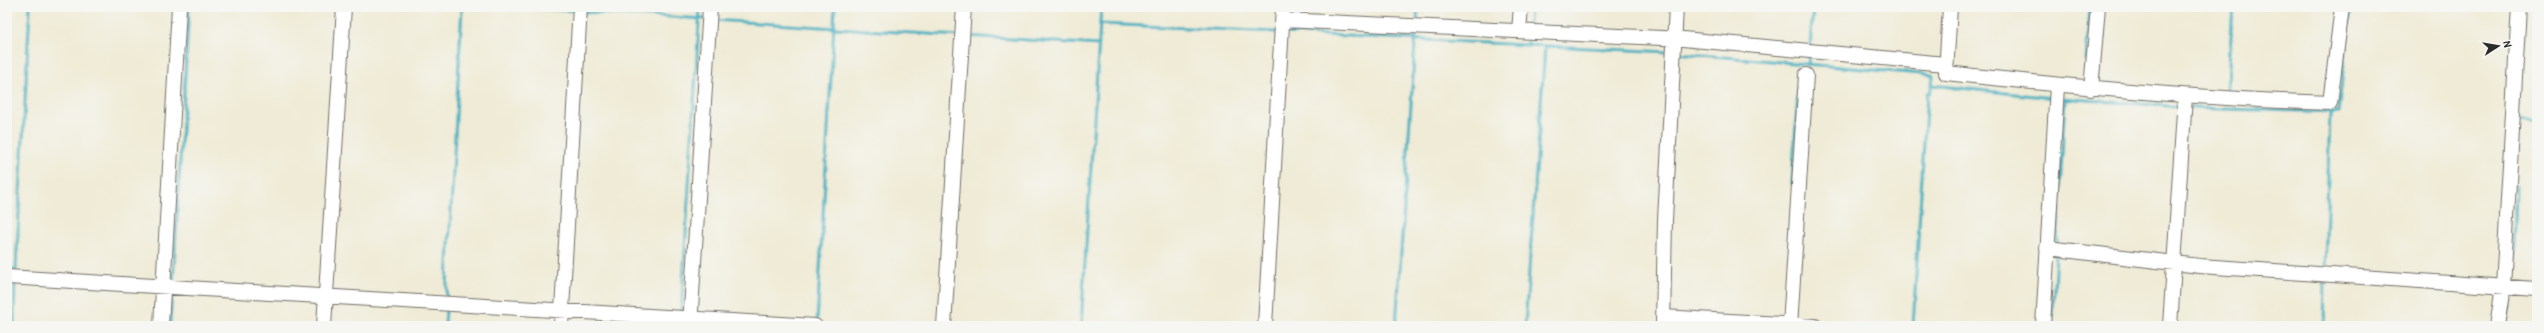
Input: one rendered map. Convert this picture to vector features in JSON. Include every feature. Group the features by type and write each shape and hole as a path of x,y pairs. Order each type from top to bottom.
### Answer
{"street":[{"path":"161,326 168,286 179,7"},
{"path":"324,326 344,7"},
{"path":"944,326 964,7"},
{"path":"1521,7 1526,32"},
{"path":"1676,7 1665,220 1663,322 1815,326"},
{"path":"1950,7 1945,64 1946,73 2056,94 2087,88 2185,104 2226,100 2330,103 2342,7"},
{"path":"2087,88 2098,7"},
{"path":"2497,326 2509,287 2519,7"},
{"path":"561,326 580,10"},
{"path":"685,320 709,15"},
{"path":"1265,326 1283,23 1417,26 1526,32 1674,48 1809,50 1945,64"},
{"path":"1787,325 1806,75"},
{"path":"2043,326 2053,249 2056,94"},
{"path":"2170,326 2185,104"},
{"path":"2053,249 2174,262 2537,290"},
{"path":"13,278 448,302 685,320 816,326"}],"waterway":[{"path":"16,269 30,7"},
{"path":"173,283 189,7"},
{"path":"446,301 462,7"},
{"path":"504,7 576,11"},
{"path":"681,315 700,7"},
{"path":"817,322 835,7"},
{"path":"1081,326 1101,7"},
{"path":"1417,23 1418,7"},
{"path":"1529,27 1530,7"},
{"path":"1810,47 1813,7"},
{"path":"2086,61 2090,7"},
{"path":"2227,95 2233,7"},
{"path":"2188,108 2338,112 2351,7"},
{"path":"584,12 706,19"},
{"path":"713,20 959,36"},
{"path":"1100,24 1278,32"},
{"path":"1396,326 1416,30"},
{"path":"1286,33 1669,52"},
{"path":"1528,35 1528,46"},
{"path":"967,36 1099,45"},
{"path":"1525,326 1545,47"},
{"path":"1677,53 1933,75 1932,85 2053,98"},
{"path":"1808,65 1809,55"},
{"path":"1792,184 1799,74"},
{"path":"1913,326 1927,93 1930,93 1932,85"},
{"path":"2061,98 2180,107"},
{"path":"2057,245 2065,99"},
{"path":"2325,271 2330,113"},
{"path":"2519,122 2519,120 2537,122"},
{"path":"2513,284 2516,186"},
{"path":"2052,326 2056,252"},
{"path":"7,269 16,270"},
{"path":"2324,326 2325,278"},
{"path":"14,326 15,282"},
{"path":"170,326 172,290"},
{"path":"2505,326 2511,291"},
{"path":"445,326 446,308"}]}
